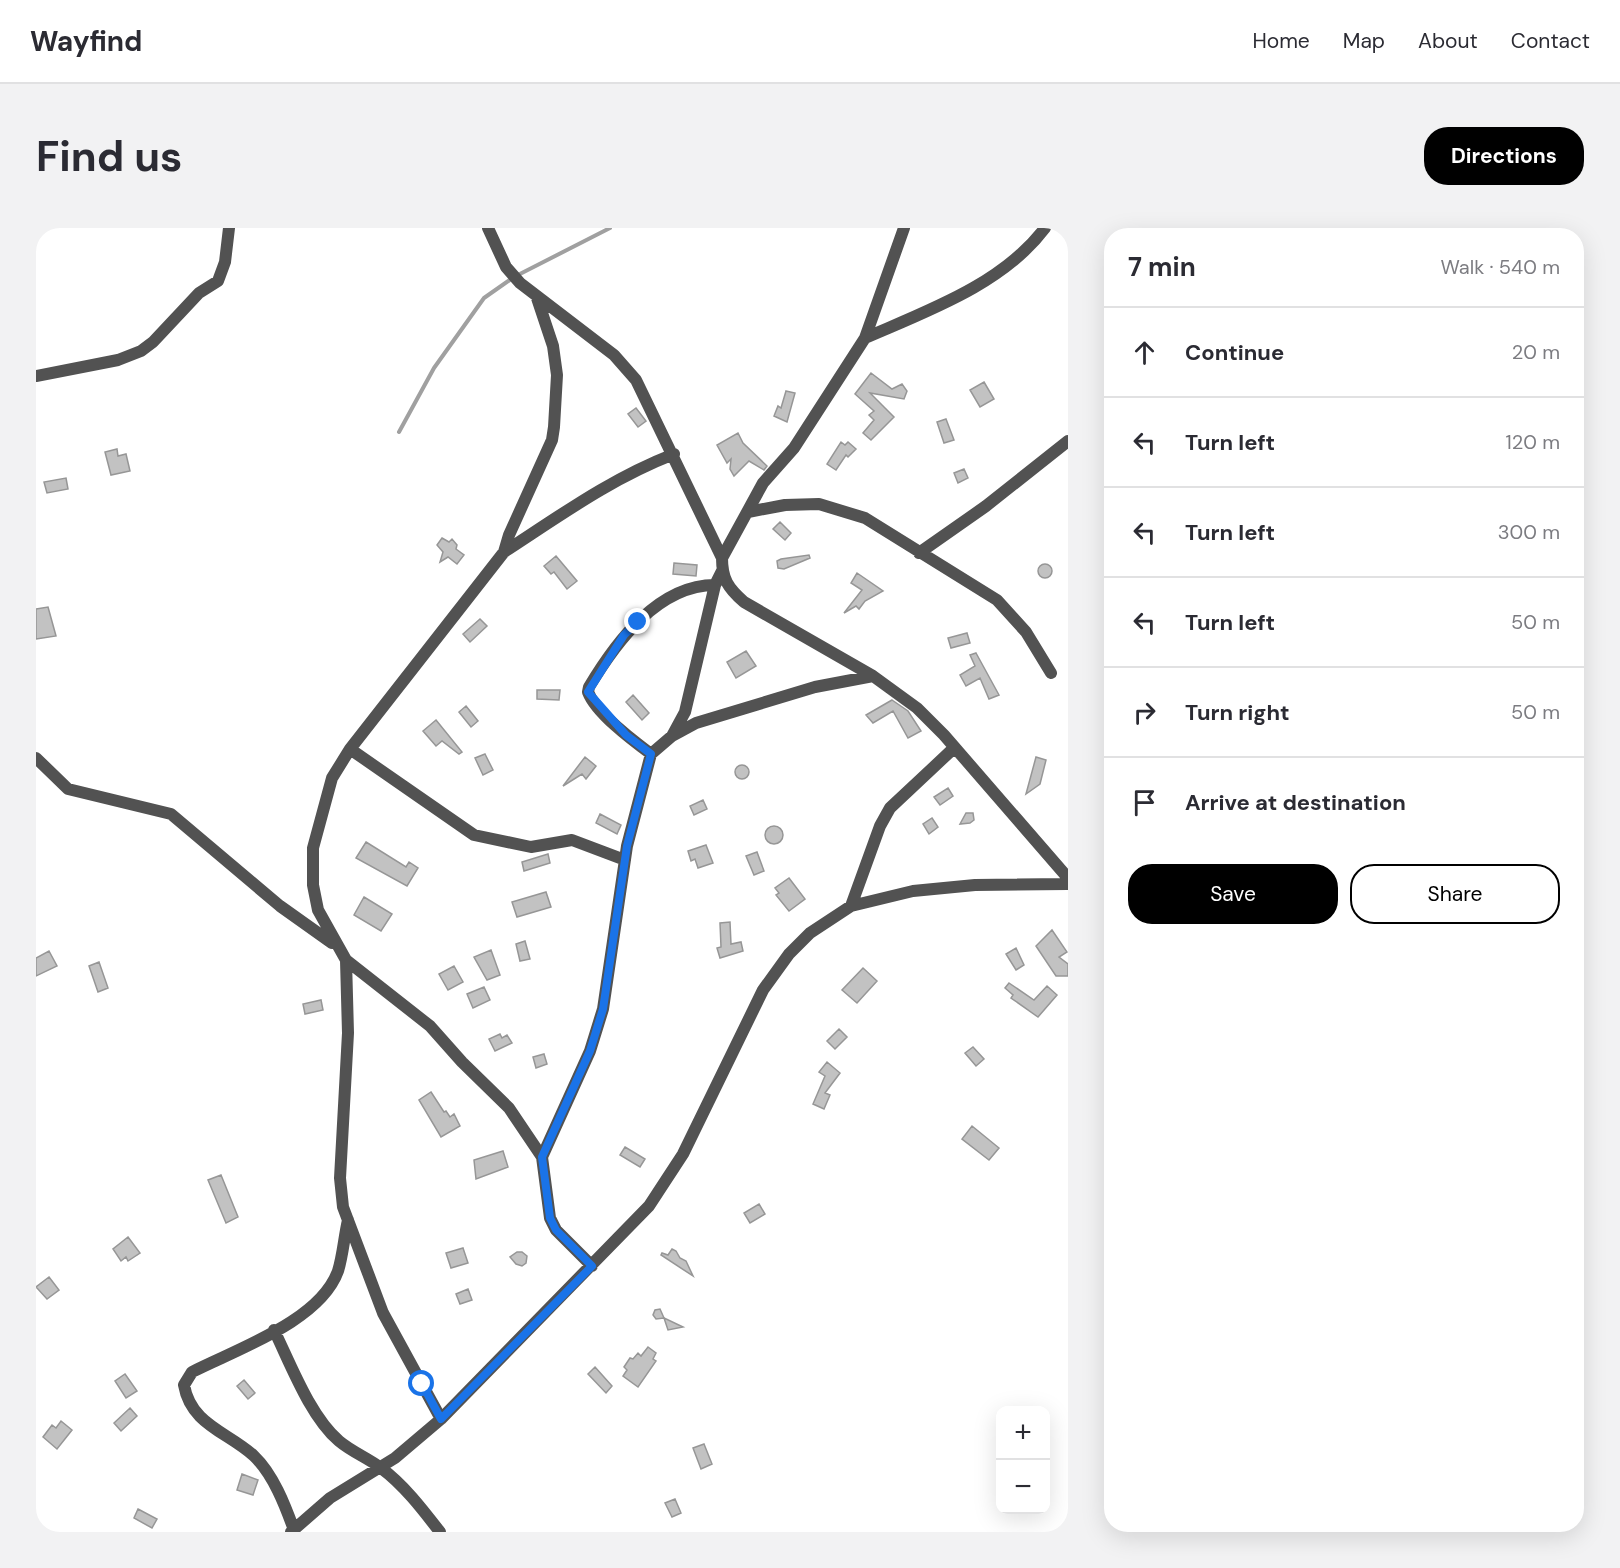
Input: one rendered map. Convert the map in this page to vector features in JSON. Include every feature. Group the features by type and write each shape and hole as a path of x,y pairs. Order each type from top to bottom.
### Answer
{"street":[{"path":"36,376 118,360 141,351 153,342 199,293 218,281 224,268 229,228"},
{"path":"488,228 506,267 537,298 614,355 636,380 674,454 722,558 722,571 727,587 744,602 873,676 917,708 1068,878"},
{"path":"722,558 763,483 794,448 865,338 904,228"},
{"path":"865,338 978,284 1016,257 1045,228"},
{"path":"504,552 509,535 552,440 554,427 557,375 553,346 537,298"},
{"path":"919,553 986,506 1068,441"},
{"path":"592,1266 556,1230 550,1218 542,1157 509,1107 462,1062 430,1026 346,960 318,910 313,885 313,848 332,778 350,749 504,552 575,503 635,469 674,454"},
{"path":"748,512 785,505 819,504 865,518 997,600 1012,613 1051,673"},
{"path":"672,736 685,712 715,585 722,571"},
{"path":"651,754 626,735 592,699 588,692 589,687 624,635 652,609 696,585 715,585"},
{"path":"542,1157 590,1051 603,1009 625,860 651,754 672,736 696,723 815,687 873,676"},
{"path":"850,906 880,826 890,808 954,748"},
{"path":"350,749 474,835 531,847 572,840 625,860"},
{"path":"36,758 68,789 171,814 280,906 338,947"},
{"path":"348,1220 338,1271 322,1297 301,1318 192,1372 184,1385 190,1405 196,1414 254,1456 269,1476 293,1531 330,1498 381,1467 441,1419 649,1206 667,1180 772,975 810,933 850,906 913,891 975,885 1068,884"},
{"path":"346,960 348,1033 340,1178 343,1207 383,1313 441,1419"},
{"path":"274,1330 322,1422 338,1440 363,1459 381,1467 418,1504 440,1532"}],"building":[{"path":"871,373 892,389 902,384 907,391 904,399 870,393 894,417 871,440 863,433 874,420 869,415 874,411 855,394"},
{"path":"984,382 994,399 980,407 970,390"},
{"path":"786,391 795,393 787,422 774,416 778,406 781,408"},
{"path":"636,408 646,421 638,427 628,414"},
{"path":"946,419 954,440 944,443 937,422"},
{"path":"738,433 743,443 767,466 764,470 749,461 734,476 730,469 731,459 727,463 717,445"},
{"path":"841,442 845,445 848,442 856,449 848,457 846,455 836,470 827,464"},
{"path":"117,449 118,456 126,454 130,471 111,475 105,452"},
{"path":"964,469 968,478 958,483 954,473"},
{"path":"66,478 68,489 47,493 44,482"},
{"path":"780,522 791,533 785,540 773,529"},
{"path":"442,538 449,542 452,539 457,545 456,549 464,555 457,564 448,557 440,562 443,552 437,545"},
{"path":"809,555 810,558 784,569 778,568 777,561 781,559"},
{"path":"556,556 577,581 567,589 554,572 551,574 544,566"},
{"path":"674,563 697,565 696,576 673,574"},
{"path":"1042,564 1048,564 1052,571 1048,578 1042,578 1038,574 1038,568"},
{"path":"857,573 883,591 865,601 859,609 856,606 844,613 862,590 851,583"},
{"path":"48,607 56,636 36,639 36,609"},
{"path":"480,619 487,626 470,642 463,634"},
{"path":"967,633 970,643 951,648 948,638"},
{"path":"746,651 756,666 736,678 727,662"},
{"path":"976,653 999,695 989,699 980,678 966,686 960,675 975,666 970,655"},
{"path":"537,690 560,690 559,700 537,699"},
{"path":"633,695 649,713 642,720 626,702"},
{"path":"892,700 908,711 921,731 908,738 893,711 873,723 866,715"},
{"path":"466,706 478,721 471,727 459,712"},
{"path":"436,720 462,752 459,754 442,741 436,746 423,731"},
{"path":"485,754 493,770 483,775 475,758"},
{"path":"585,757 596,766 586,779 582,774 563,786"},
{"path":"1036,757 1046,760 1040,784 1026,794"},
{"path":"742,765 747,767 749,772 747,777 742,779 737,777 735,772 737,767"},
{"path":"948,788 953,796 940,805 934,797"},
{"path":"703,800 707,809 694,815 690,806"},
{"path":"966,813 973,813 974,820 960,824"},
{"path":"600,814 621,825 617,834 596,823"},
{"path":"932,818 938,827 929,834 923,824"},
{"path":"770,826 778,826 783,831 781,842 770,844 765,839 765,831"},
{"path":"366,842 406,867 409,862 418,868 407,886 356,858"},
{"path":"706,845 713,863 698,868 695,859 691,861 688,851"},
{"path":"757,852 764,871 754,875 746,856"},
{"path":"548,854 550,863 524,871 522,862"},
{"path":"789,878 805,899 789,911 776,895 779,893 775,888"},
{"path":"546,892 551,907 517,917 512,902"},
{"path":"364,897 392,914 381,931 354,915"},
{"path":"730,922 731,944 741,942 743,951 720,958 717,948 721,947 720,923"},
{"path":"1052,930 1067,952 1059,957 1068,964 1068,976 1056,976 1036,946"},
{"path":"525,941 530,959 520,961 516,944"},
{"path":"1016,948 1024,965 1016,970 1006,954"},
{"path":"491,950 500,975 487,980 474,957"},
{"path":"49,951 57,966 36,976 36,958"},
{"path":"99,962 108,988 98,992 89,966"},
{"path":"454,966 463,982 448,990 439,974"},
{"path":"863,968 877,981 857,1003 842,990"},
{"path":"1009,983 1034,1000 1047,986 1057,995 1038,1017 1011,998 1013,995 1005,988"},
{"path":"484,987 490,1000 473,1008 467,994"},
{"path":"321,1000 323,1010 305,1014 303,1004"},
{"path":"839,1029 847,1037 835,1049 827,1041"},
{"path":"500,1034 502,1038 507,1035 512,1043 495,1051 489,1039"},
{"path":"973,1047 984,1059 976,1066 965,1053"},
{"path":"544,1054 547,1064 536,1068 533,1057"},
{"path":"827,1062 840,1073 825,1093 830,1095 824,1109 813,1104 825,1076 819,1072"},
{"path":"431,1092 444,1112 446,1111 450,1117 454,1114 460,1126 441,1137 419,1100"},
{"path":"972,1126 999,1148 989,1160 962,1139"},
{"path":"625,1147 645,1159 640,1167 620,1155"},
{"path":"503,1151 508,1167 476,1179 474,1160"},
{"path":"221,1175 238,1217 226,1223 208,1180"},
{"path":"759,1204 765,1214 750,1223 744,1213"},
{"path":"128,1237 140,1253 128,1261 126,1257 121,1261 113,1249"},
{"path":"463,1248 468,1263 451,1268 446,1253"},
{"path":"672,1249 686,1261 693,1276 661,1255 662,1253 668,1255"},
{"path":"517,1252 522,1252 527,1256 526,1263 522,1266 516,1264 510,1257"},
{"path":"49,1277 59,1290 47,1299 36,1287"},
{"path":"468,1289 472,1300 460,1304 456,1294"},
{"path":"660,1309 664,1318 656,1319 653,1315 655,1310"},
{"path":"664,1318 683,1327 668,1330"},
{"path":"648,1347 656,1353 653,1359 656,1361 638,1387 623,1376 627,1370 624,1367 630,1358 633,1359 638,1353 641,1356"},
{"path":"595,1367 612,1386 606,1393 588,1374"},
{"path":"125,1374 137,1391 126,1398 115,1381"},
{"path":"244,1380 255,1393 248,1399 237,1386"},
{"path":"130,1408 137,1416 121,1431 114,1423"},
{"path":"61,1421 72,1430 57,1449 43,1437 52,1425 56,1428"},
{"path":"704,1444 712,1464 701,1469 693,1448"},
{"path":"242,1474 258,1480 253,1495 237,1490"},
{"path":"675,1499 681,1513 672,1517 665,1503"},
{"path":"138,1509 157,1519 152,1528 134,1518"}],"waterway":[{"path":"399,432 434,368 484,298 514,277 610,228"}],"route":[{"path":"422,1384 441,1419 592,1266 556,1230 550,1218 542,1157 590,1051 603,1009 627,846 651,754 626,735 589,696 588,692 593,680 624,635 638,622"}]}
